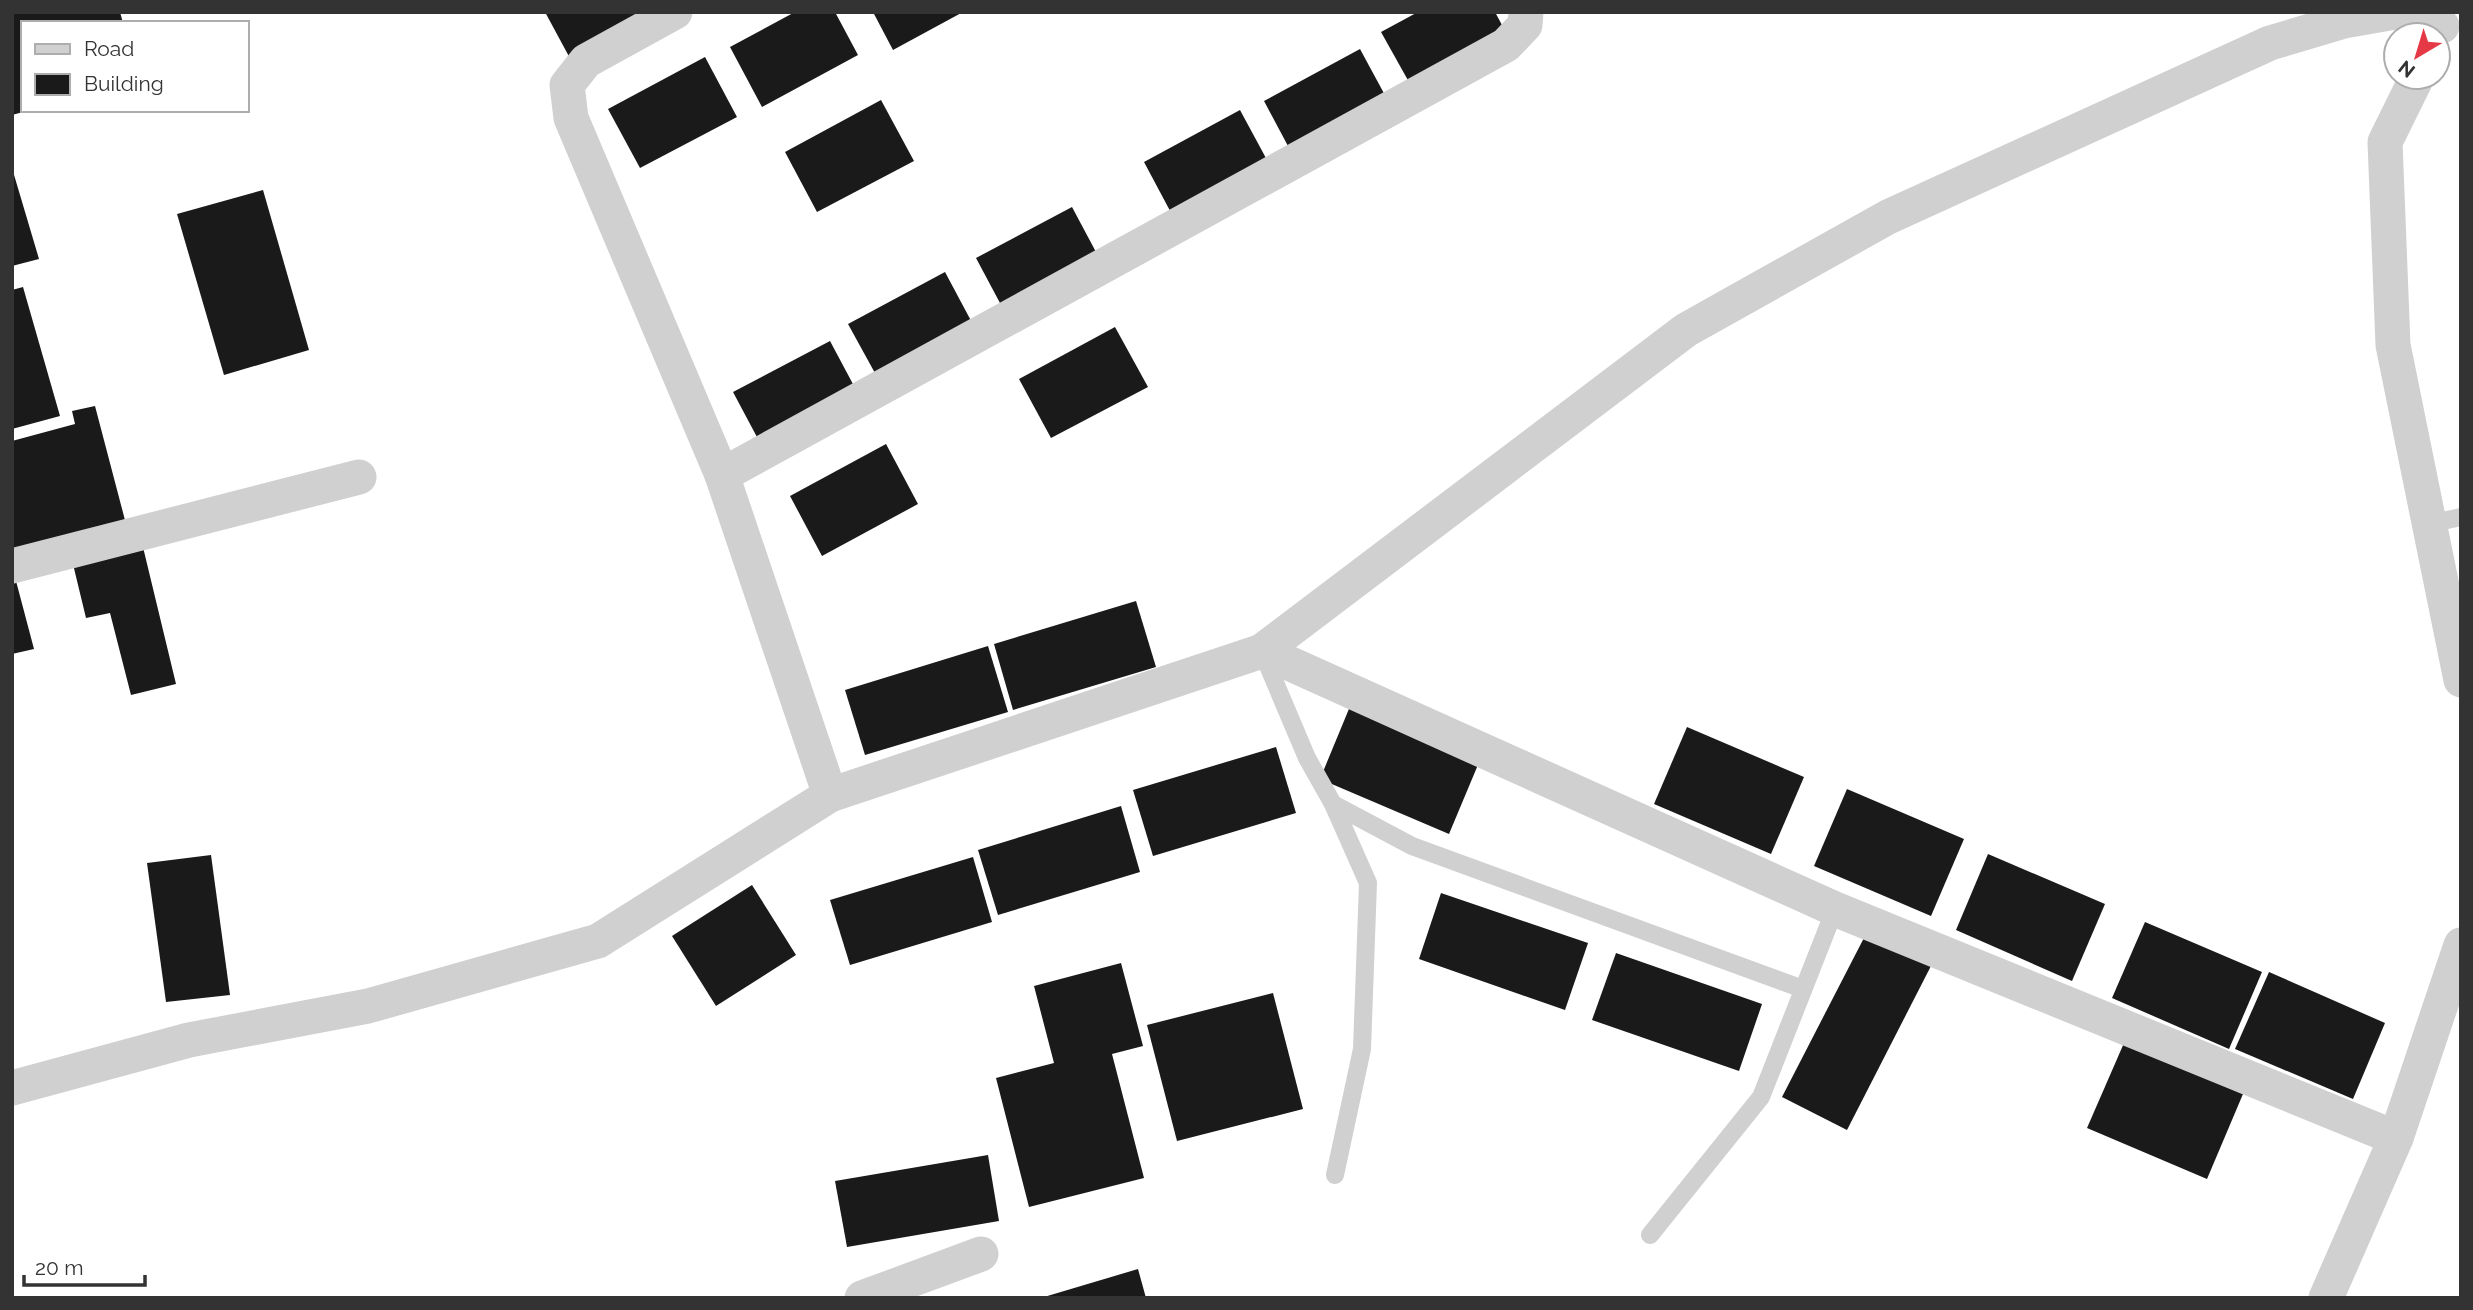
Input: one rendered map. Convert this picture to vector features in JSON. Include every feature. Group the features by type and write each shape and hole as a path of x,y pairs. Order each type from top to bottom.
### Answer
{"street":[{"path":"675,12 586,61 567,85 571,118 722,475 830,795"},
{"path":"722,475 1506,45 1525,26 1527,12"},
{"path":"12,1088 189,1040 368,1006 598,941 830,795 1262,651 1686,330 1888,217 2270,43 2344,21 2395,12"},
{"path":"2405,12 2436,21"},
{"path":"2410,91 2385,142 2393,345 2445,521 2461,680"},
{"path":"12,566 359,477"},
{"path":"1262,651 1835,909 2396,1138"},
{"path":"2326,1298 2396,1138 2461,945"},
{"path":"862,1298 981,1254"}],"lane":[{"path":"1262,651 1307,758 1332,804 1368,883 1362,1049 1335,1175"},
{"path":"1332,804 1412,846 1803,989"},
{"path":"1650,1235 1761,1097 1835,909"}],"building":[{"path":"12,12 120,12 122,21 21,21 23,112 12,115"},
{"path":"545,12 664,12 572,62"},
{"path":"795,12 835,12 858,55 762,107 730,47"},
{"path":"873,12 963,12 893,50"},
{"path":"1418,12 1495,12 1510,40 1414,91 1381,32"},
{"path":"1360,49 1393,110 1296,161 1264,101"},
{"path":"705,57 737,117 640,168 608,109"},
{"path":"881,100 914,161 817,212 785,152"},
{"path":"1240,110 1273,171 1176,222 1144,162"},
{"path":"12,168 39,259 12,266"},
{"path":"263,190 309,350 224,375 177,214"},
{"path":"1072,207 1104,267 1008,318 976,258"},
{"path":"945,272 977,332 881,384 848,324"},
{"path":"23,287 60,416 12,429 12,290"},
{"path":"1115,327 1148,387 1051,438 1019,379"},
{"path":"830,341 862,401 765,452 733,392"},
{"path":"95,406 126,524 12,553 12,441 75,424 72,411"},
{"path":"886,444 918,504 822,556 790,496"},
{"path":"142,543 176,684 131,695 110,613 86,618 72,560"},
{"path":"16,581 34,649 12,654 12,582"},
{"path":"1136,601 1156,667 1013,710 994,644"},
{"path":"988,646 1008,712 865,755 845,690"},
{"path":"1351,704 1480,760 1449,834 1320,779"},
{"path":"1687,727 1804,777 1771,854 1654,804"},
{"path":"1276,747 1296,813 1153,856 1133,790"},
{"path":"1847,789 1964,839 1931,916 1814,866"},
{"path":"1121,806 1140,872 998,915 978,850"},
{"path":"1988,854 2105,904 2072,981 1956,930"},
{"path":"211,855 230,995 166,1002 147,863"},
{"path":"973,857 992,922 850,965 830,900"},
{"path":"752,885 796,955 716,1006 672,936"},
{"path":"1441,893 1588,943 1565,1010 1419,959"},
{"path":"2145,922 2262,972 2229,1049 2112,998"},
{"path":"1867,932 1932,964 1847,1130 1782,1097"},
{"path":"1616,953 1762,1004 1739,1071 1592,1020"},
{"path":"1121,963 1143,1046 1112,1054 1144,1178 1029,1207 996,1078 1054,1063 1034,986"},
{"path":"2269,972 2385,1023 2353,1099 2235,1049"},
{"path":"1273,993 1303,1109 1177,1141 1147,1025"},
{"path":"2124,1043 2243,1094 2207,1179 2087,1128"},
{"path":"988,1155 999,1221 847,1247 835,1181"},
{"path":"1138,1269 1146,1298 1044,1298 1044,1297"}]}
